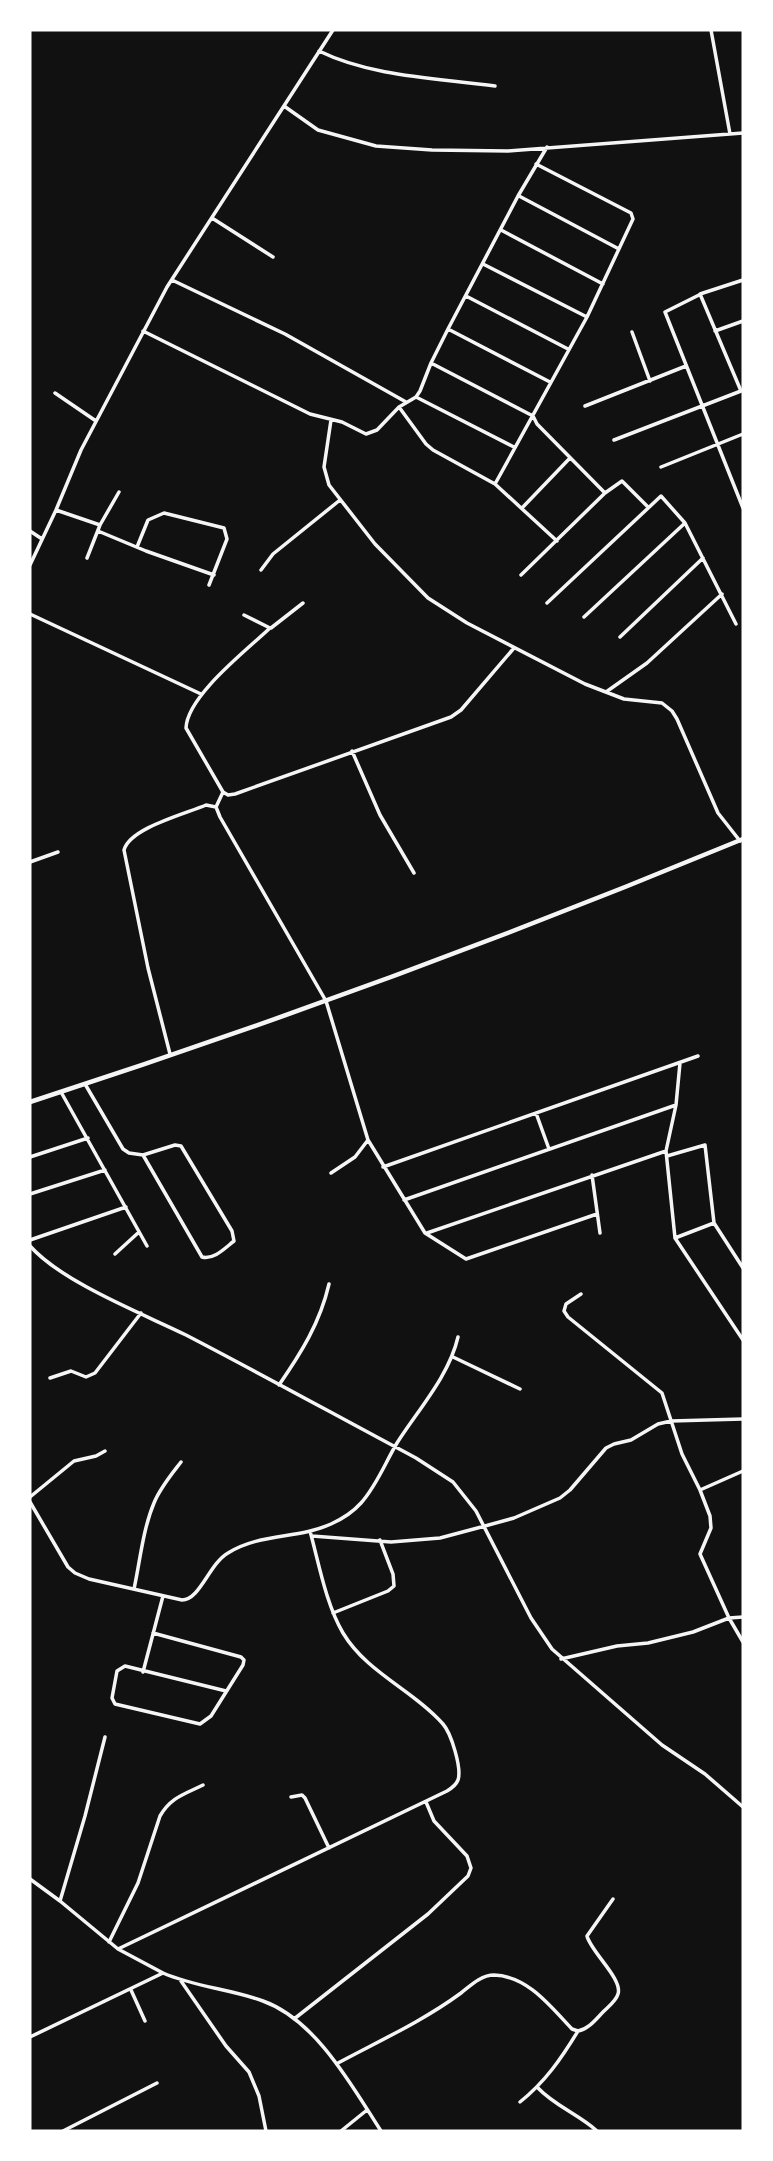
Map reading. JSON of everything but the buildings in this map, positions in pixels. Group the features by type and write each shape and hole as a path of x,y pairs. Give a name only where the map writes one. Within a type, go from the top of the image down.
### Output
{"street":[{"path":"30,565 81,450 143,331 172,280 333,30"},
{"path":"710,30 730,134"},
{"path":"319,51 337,60 388,71 495,86"},
{"path":"284,106 318,130 376,146 432,150 508,151 743,133"},
{"path":"143,331 310,414 352,426 360,432 372,433 420,391 448,329 547,146"},
{"path":"495,484 587,317 633,219 632,214 536,164"},
{"path":"518,196 619,249"},
{"path":"212,218 273,257"},
{"path":"501,230 603,284"},
{"path":"483,264 587,317"},
{"path":"172,280 285,334 406,402"},
{"path":"743,280 700,295 664,312 743,508"},
{"path":"614,440 741,391 700,295"},
{"path":"466,296 568,349"},
{"path":"715,331 743,321"},
{"path":"448,329 550,382"},
{"path":"632,332 650,381"},
{"path":"431,363 533,416 537,424 605,493"},
{"path":"585,406 686,366"},
{"path":"55,393 96,421"},
{"path":"416,397 515,448"},
{"path":"399,407 433,450 495,484 557,541"},
{"path":"30,1102 326,1001 517,930 742,840 718,813 672,712 662,704 624,699 606,693 514,648 428,598 375,544 329,485 324,467 331,419"},
{"path":"661,467 743,433"},
{"path":"522,508 569,458"},
{"path":"521,575 605,493 622,481 647,507"},
{"path":"87,558 100,525 119,492"},
{"path":"547,603 647,507 658,497 663,497 685,523 737,624"},
{"path":"261,570 273,554 340,500"},
{"path":"56,510 100,525"},
{"path":"137,547 148,520 164,513 224,528 227,539 209,585"},
{"path":"584,617 685,523"},
{"path":"30,531 42,539"},
{"path":"98,531 214,575"},
{"path":"620,636 704,558"},
{"path":"606,693 647,663 722,594"},
{"path":"303,604 271,628 201,694 190,710 186,728 223,792 228,795 456,714 514,648"},
{"path":"30,614 201,694"},
{"path":"244,615 271,628"},
{"path":"352,751 380,815 414,873"},
{"path":"223,792 216,807 220,817 326,1001 368,1140 425,1233 466,1259 597,1214"},
{"path":"170,1054 148,968 124,849 126,842 138,832 206,806 216,807"},
{"path":"30,862 58,852"},
{"path":"383,1167 698,1056"},
{"path":"680,1063 667,1154 675,1238 743,1340"},
{"path":"85,1084 123,1149 129,1153 143,1155 175,1145 181,1146 232,1231 234,1241 217,1254 208,1258 202,1257 143,1155"},
{"path":"61,1092 147,1245"},
{"path":"404,1200 676,1105"},
{"path":"536,1113 549,1149"},
{"path":"30,1157 88,1138"},
{"path":"331,1173 355,1157 368,1140"},
{"path":"425,1233 592,1175 705,1145 714,1223 743,1268"},
{"path":"30,1194 105,1170"},
{"path":"592,1175 600,1233"},
{"path":"30,1240 126,1207"},
{"path":"675,1238 714,1223"},
{"path":"116,1254 139,1232"},
{"path":"30,1246 64,1273 395,1446 453,1482 485,1526 542,1637 561,1659 662,1745 705,1773 743,1807"},
{"path":"279,1385 313,1332 323,1310 329,1284"},
{"path":"581,1294 566,1304 564,1311 568,1317 662,1393 682,1454 701,1490 712,1523 710,1534 702,1545 700,1554 743,1642"},
{"path":"50,1378 71,1371 82,1377 91,1376 141,1313"},
{"path":"311,1534 360,1505 453,1357 458,1337"},
{"path":"453,1357 520,1389"},
{"path":"105,1451 74,1461 30,1500 68,1567 75,1573 89,1579 182,1600 193,1597 213,1566 227,1553 242,1545 274,1536 311,1534 380,1540 440,1538 514,1518 559,1498 570,1490 609,1446 627,1442 658,1424 671,1421 743,1419"},
{"path":"134,1589 154,1502 181,1462"},
{"path":"701,1490 743,1471"},
{"path":"118,1949 454,1787 458,1778 449,1734 438,1720 356,1652 333,1613 311,1534"},
{"path":"333,1613 388,1591 394,1586 393,1574 380,1540"},
{"path":"143,1672 163,1596"},
{"path":"561,1659 617,1646 648,1643 692,1632 729,1618 743,1617"},
{"path":"153,1633 243,1658 243,1665 211,1716 200,1724 115,1704 112,1698 119,1669 129,1666 143,1672 226,1691"},
{"path":"60,1900 105,1737"},
{"path":"109,1942 138,1883 160,1816 170,1801 204,1785"},
{"path":"291,1797 306,1798 329,1848"},
{"path":"294,2019 428,1914 468,1876 470,1862 435,1821 426,1802"},
{"path":"30,1879 60,1900 118,1949 163,1973 181,1981 264,2002 294,2019 338,2063 381,2131"},
{"path":"520,2102 538,2088 559,2062 578,2031 590,2025 614,2001 619,1992 618,1984 587,1936 613,1899"},
{"path":"30,2037 163,1973"},
{"path":"338,2063 418,2020 477,1981 491,1975 507,1978 534,1990 572,2029 578,2031"},
{"path":"181,1981 226,2046 249,2072 259,2096 266,2131"},
{"path":"131,1990 145,2021"},
{"path":"63,2131 157,2083"},
{"path":"538,2088 552,2102 580,2117 597,2131"},
{"path":"341,2131 367,2110"}]}
